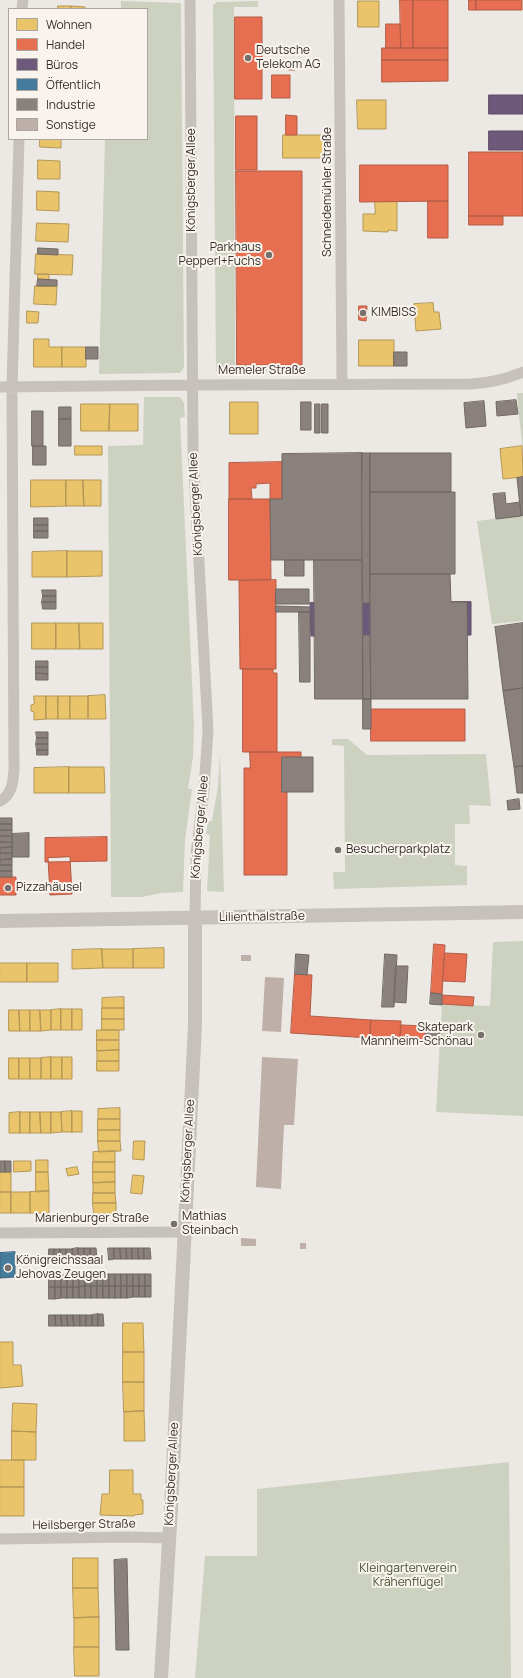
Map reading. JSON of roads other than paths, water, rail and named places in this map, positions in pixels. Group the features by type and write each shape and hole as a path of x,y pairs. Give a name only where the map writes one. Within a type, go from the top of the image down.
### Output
{"street":[{"name":"Königsberger Allee","path":"161,1678 195,1025 196,854 204,790 208,730 193,452 190,0"},
{"name":"Schneidemühler Straße","path":"339,0 342,384"},
{"path":"3,799 12,785 14,770 12,387 19,140"},
{"name":"Memeler Straße","path":"0,387 489,383 507,379 523,372"},
{"name":"Lilienthalstraße","path":"0,921 523,912"},
{"name":"Marienburger Straße","path":"0,1233 184,1232"},
{"name":"Heilsberger Straße","path":"0,1539 128,1537 168,1538"}],"place":[{"name":"Deutsche Telekom AG","path":"248,58"},
{"name":"Parkhaus Pepperl+Fuchs","path":"269,255"},
{"name":"KIMBISS","path":"363,313"},
{"name":"Besucherparkplatz","path":"338,850"},
{"name":"Pizzahäusel","path":"8,888"},
{"name":"Skatepark Mannheim-Schönau","path":"481,1035"},
{"name":"Mathias Steinbach","path":"174,1224"},
{"name":"Königreichssaal Jehovas Zeugen","path":"8,1268"}],"park label":[{"name":"Kleingartenverein Krähenflügel","path":"408,1576"}]}
